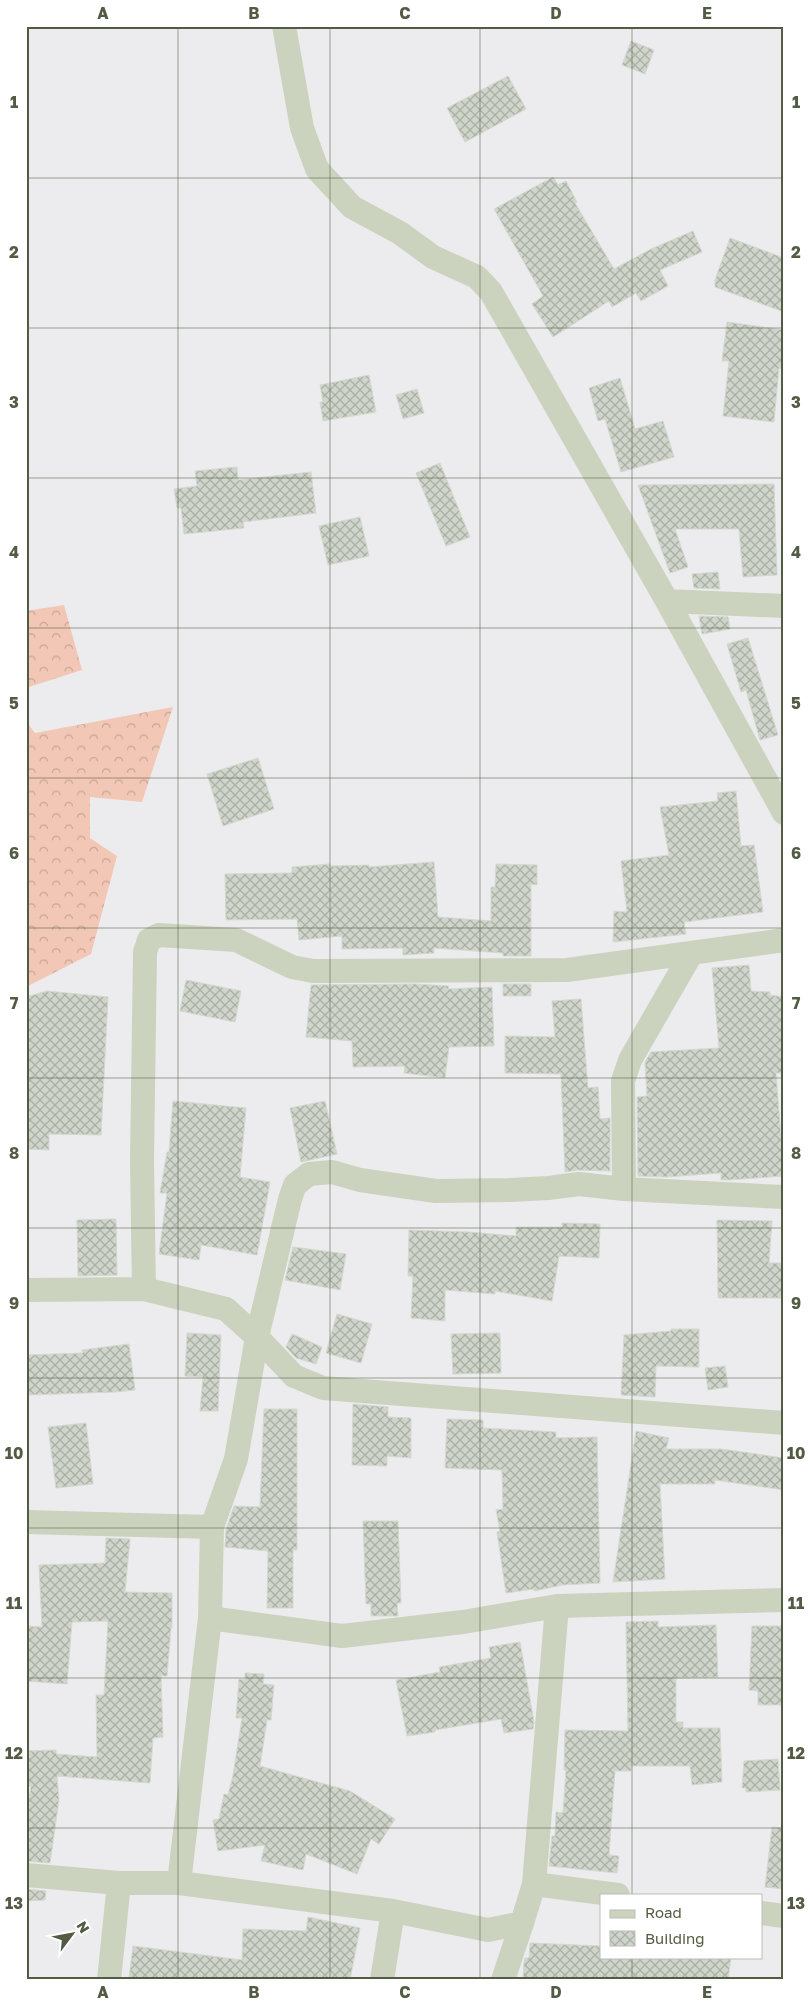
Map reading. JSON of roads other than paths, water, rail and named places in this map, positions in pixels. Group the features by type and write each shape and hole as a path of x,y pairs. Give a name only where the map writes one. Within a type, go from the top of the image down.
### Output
{"street":[{"path":"284,26 302,128 317,169 352,208 400,233 433,257 477,277 491,292 667,601 784,813"},
{"path":"667,601 784,606"},
{"path":"144,1289 145,952 149,940 159,935 236,940 292,967 313,971 567,970 784,940"},
{"path":"624,1190 623,1081 630,1060 691,954"},
{"path":"179,1883 210,1618 212,1527 236,1459 257,1337 295,1185 309,1174 332,1172 360,1180 436,1191 510,1190 579,1184 624,1190 784,1197"},
{"path":"26,1290 144,1289 226,1310 257,1337 294,1376 323,1388 784,1423"},
{"path":"26,1522 212,1527"},
{"path":"210,1618 342,1636 462,1622 557,1606 784,1600"},
{"path":"502,1980 534,1884 557,1606"},
{"path":"26,1875 119,1883 179,1883 393,1911 488,1930 522,1923"},
{"path":"109,1980 119,1883"},
{"path":"534,1884 610,1894"},
{"path":"382,1980 393,1911"},
{"path":"762,1914 784,1916"}]}
